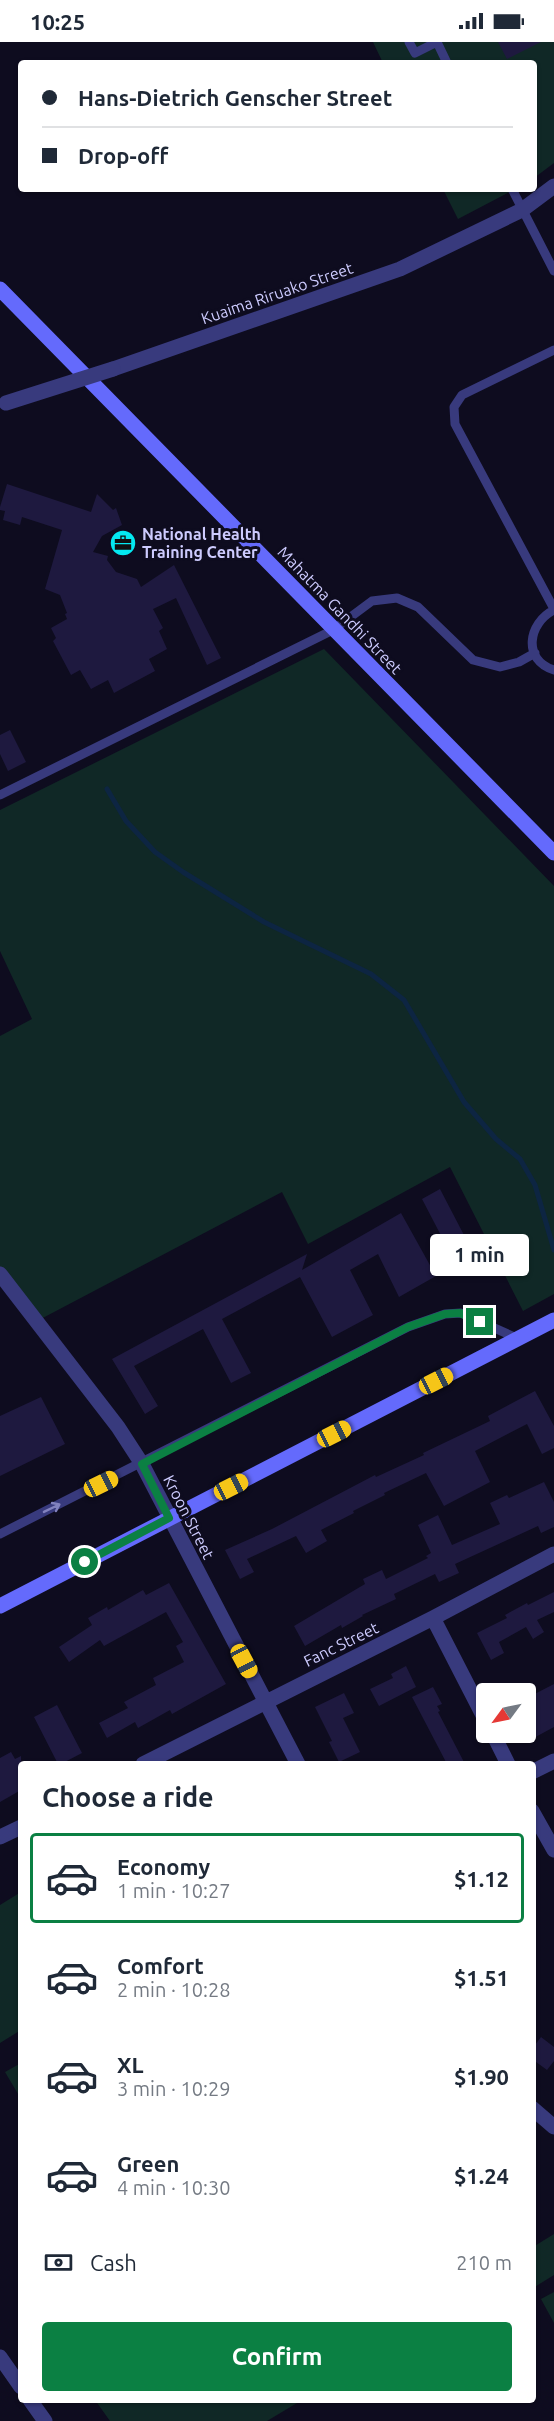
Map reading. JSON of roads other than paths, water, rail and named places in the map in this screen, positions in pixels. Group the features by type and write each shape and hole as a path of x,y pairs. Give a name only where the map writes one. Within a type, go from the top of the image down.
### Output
{"street":[{"name":"Kuaima Riruako Street","path":"3,404 113,369 400,269 522,210 554,186"},
{"name":"Mahatma Gandhi Street","path":"0,289 554,853"},
{"name":"Kroon Street","path":"0,1274 118,1427 142,1464 296,1761"},
{"path":"0,1606 554,1320"},
{"name":"Fanc Street","path":"149,1761 434,1618 554,1554"},
{"path":"434,1618 476,1701"},
{"path":"498,1743 506,1761"},
{"path":"536,1770 554,1761"},
{"path":"536,1818 554,1850"},
{"path":"0,1837 18,1828"},
{"path":"536,2111 554,2127"},
{"path":"0,2357 18,2383"},
{"path":"32,2403 45,2421"}],"lane":[{"path":"409,42 415,53 437,42 446,60"},
{"path":"513,192 554,272"},
{"path":"554,350 462,394 454,407 455,424 554,609 537,622 532,643 540,662 554,670"},
{"path":"0,795 333,630 372,601 397,598 417,607 474,660 500,667 519,662 535,653"},
{"path":"0,1534 142,1464 408,1327 445,1314 460,1313 519,1339"}],"waterway":[{"path":"107,789 126,821 155,852 183,872 264,922 371,974 404,1000 464,1102 496,1139 520,1159 535,1185 554,1250"}],"place":[{"name":"National Health Training Center","path":"123,543"}]}
